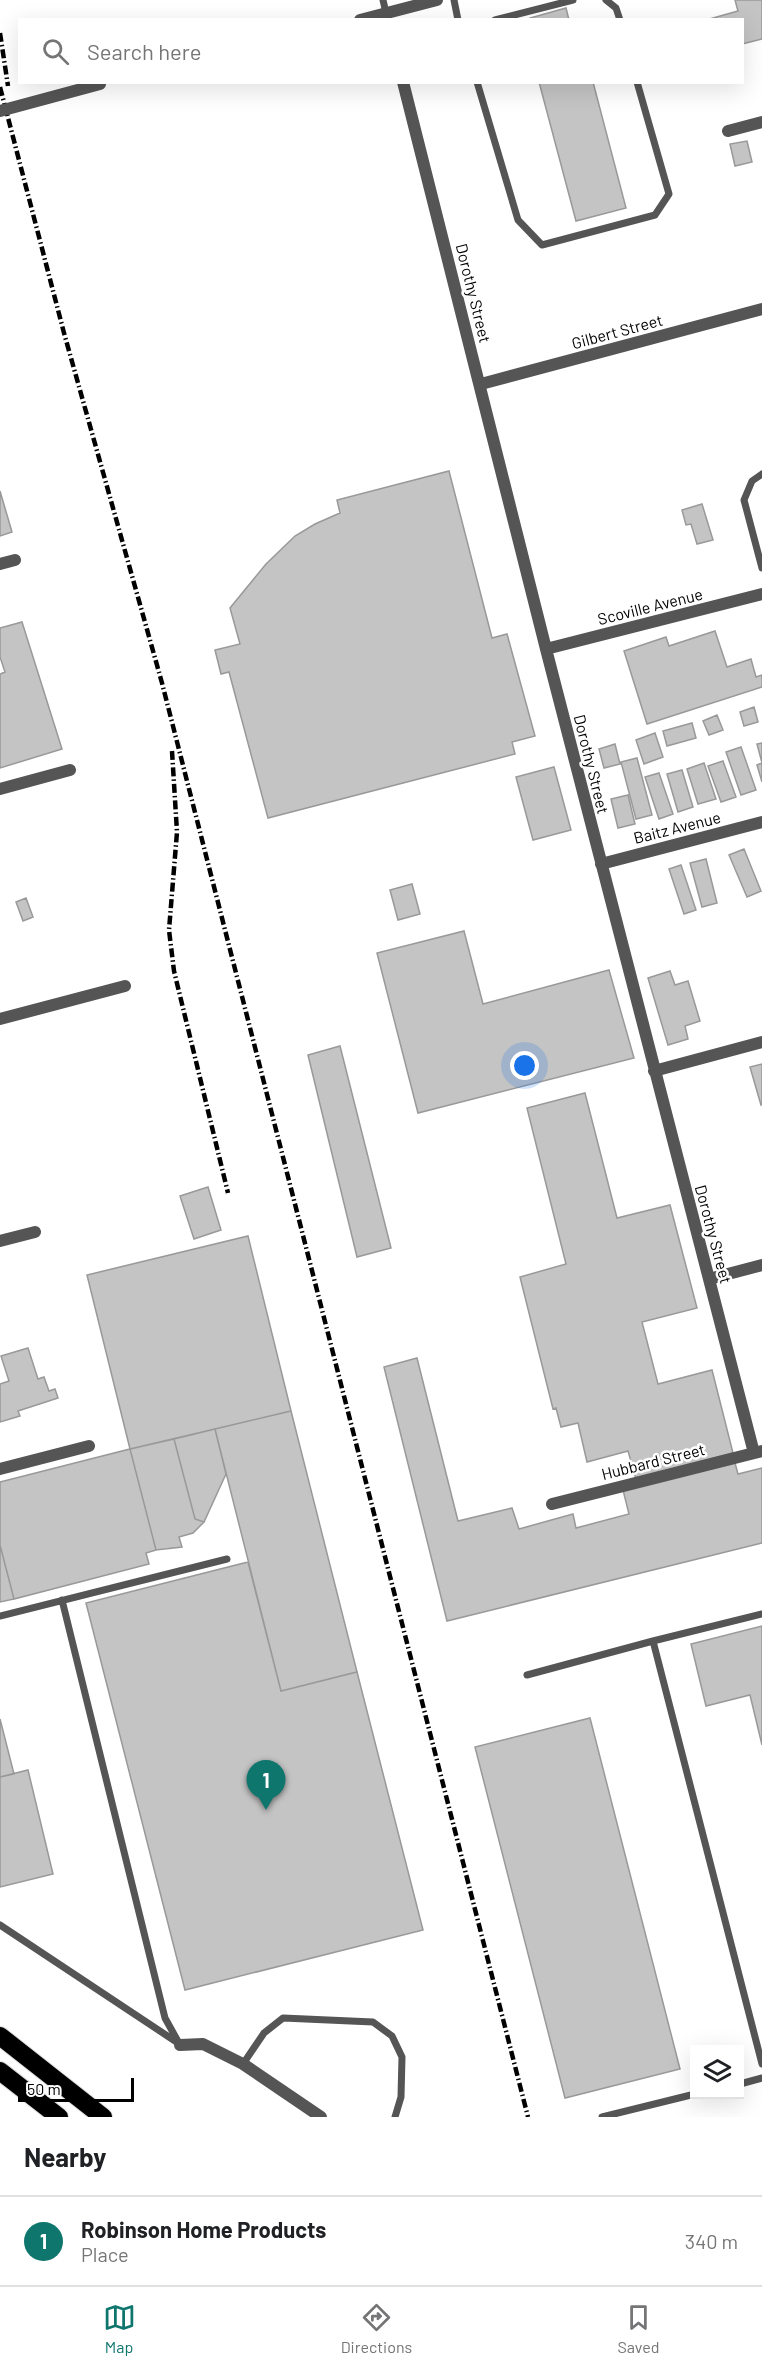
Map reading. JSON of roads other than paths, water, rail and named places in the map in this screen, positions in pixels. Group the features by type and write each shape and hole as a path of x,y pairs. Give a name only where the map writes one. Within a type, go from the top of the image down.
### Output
{"highway":[{"path":"0,2036 103,2117"},
{"path":"0,2071 59,2117"}],"street":[{"path":"386,16 437,0"},
{"path":"0,111 99,84"},
{"name":"Dorothy Street","path":"405,84 654,1071 758,1452"},
{"path":"728,131 762,122"},
{"name":"Gilbert Street","path":"481,384 762,309"},
{"path":"0,564 15,560"},
{"name":"Scoville Avenue","path":"546,649 762,594"},
{"path":"0,789 70,771"},
{"name":"Baitz Avenue","path":"601,864 762,822"},
{"path":"0,1019 125,986"},
{"path":"654,1071 762,1042"},
{"path":"0,1241 35,1232"},
{"path":"709,1279 762,1265"},
{"path":"0,1469 89,1446"},
{"name":"Hubbard Street","path":"552,1504 758,1452"},
{"path":"180,2045 203,2044 243,2064 321,2117"}],"lane":[{"path":"382,0 386,16"},
{"path":"454,0 458,18"},
{"path":"503,18 573,0"},
{"path":"606,0 616,8 619,18"},
{"path":"478,84 518,220 542,245 655,216 669,194 638,84"},
{"path":"762,474 752,480 744,500 762,568"},
{"path":"0,1616 227,1559"},
{"path":"62,1600 165,2018 180,2045"},
{"path":"528,1675 762,1614"},
{"path":"653,1641 762,2064"},
{"path":"0,1925 180,2045"},
{"path":"243,2064 264,2033 283,2019 373,2022 392,2036 402,2057 401,2097 395,2117"},
{"path":"744,2083 762,2078"},
{"path":"602,2117 690,2095"}],"railway":[{"path":"0,33 8,86"},
{"path":"0,87 64,333 162,683 528,2117"},
{"path":"172,751 177,832 169,930 174,971 228,1193"}],"place":[{"name":"Robinson Home Products","path":"266,1810"}]}
